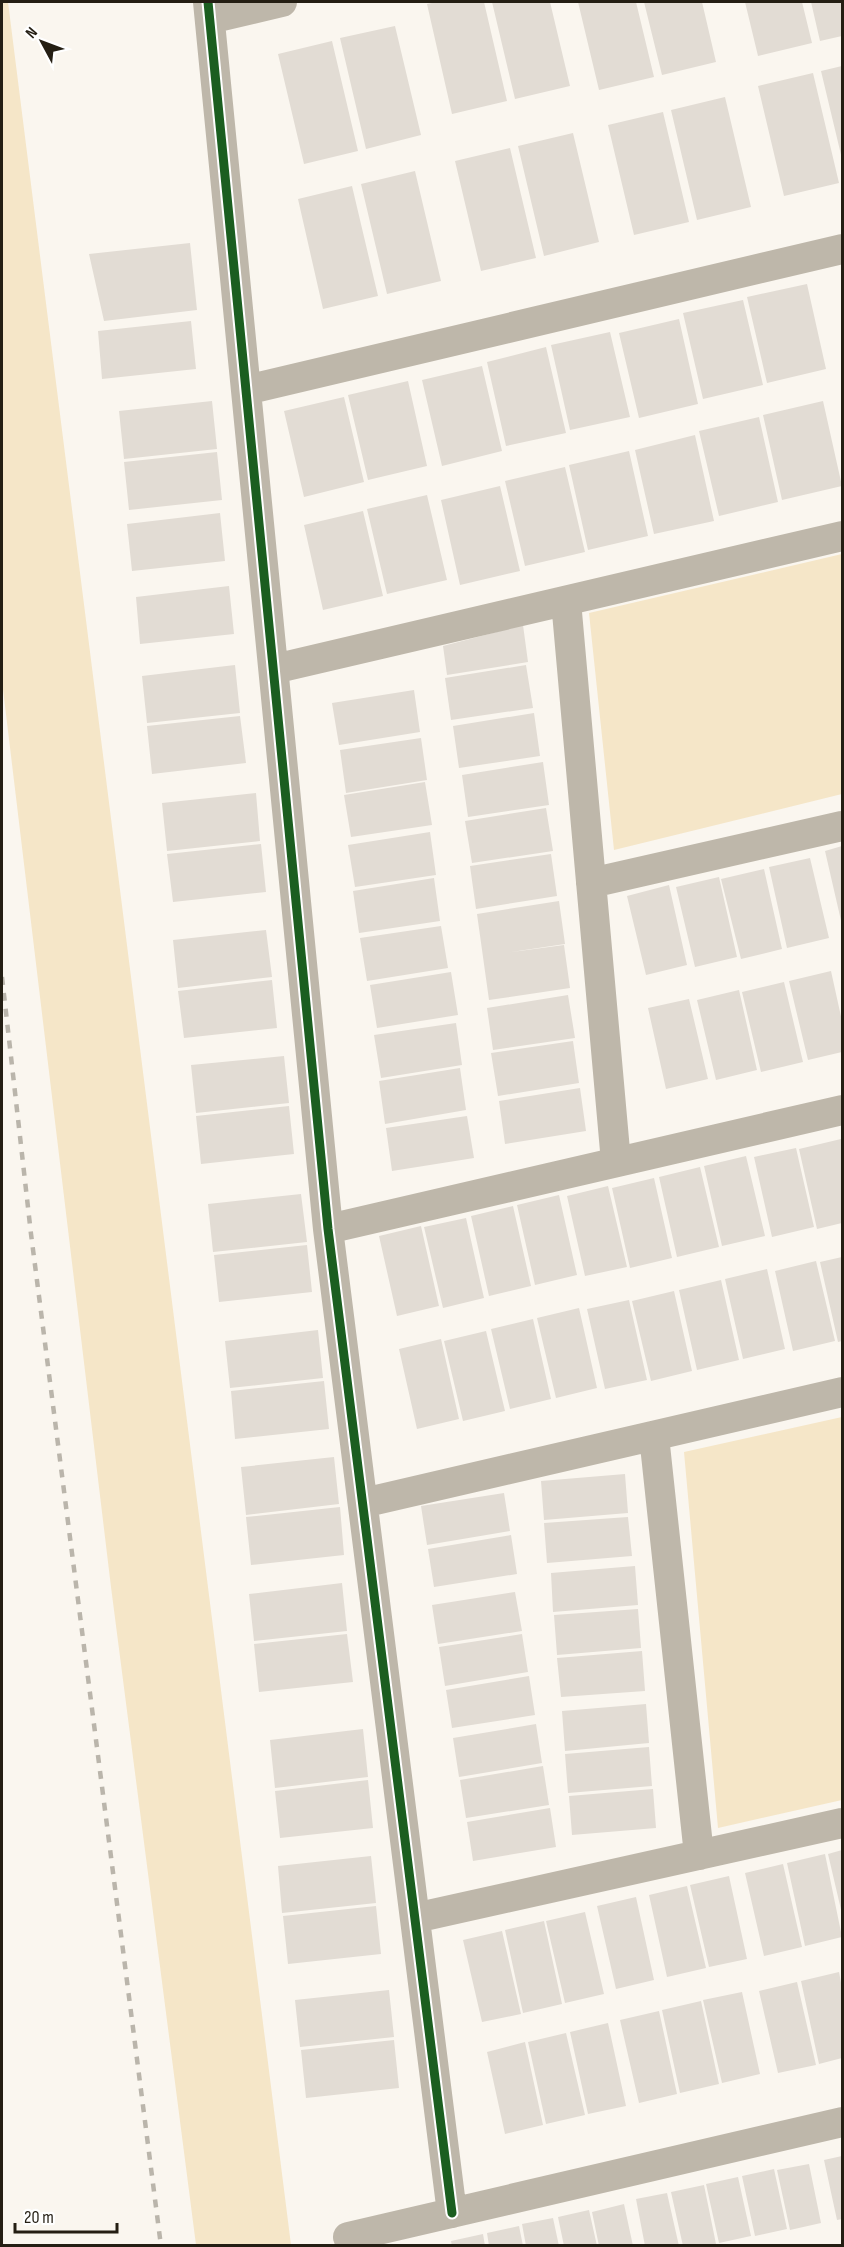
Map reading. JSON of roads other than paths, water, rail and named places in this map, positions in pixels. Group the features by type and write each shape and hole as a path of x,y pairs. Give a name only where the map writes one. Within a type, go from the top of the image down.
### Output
{"street":[{"path":"282,2 209,10 328,1229 452,2213"},
{"path":"246,390 842,254"},
{"path":"274,669 843,536"},
{"path":"566,601 616,1162"},
{"path":"591,883 843,826"},
{"path":"328,1229 843,1110"},
{"path":"363,1503 843,1392"},
{"path":"654,1436 699,1855"},
{"path":"415,1918 843,1823"},
{"path":"348,2237 843,2122"}],"railway":[{"path":"2,977 31,1234 161,2246"}]}
